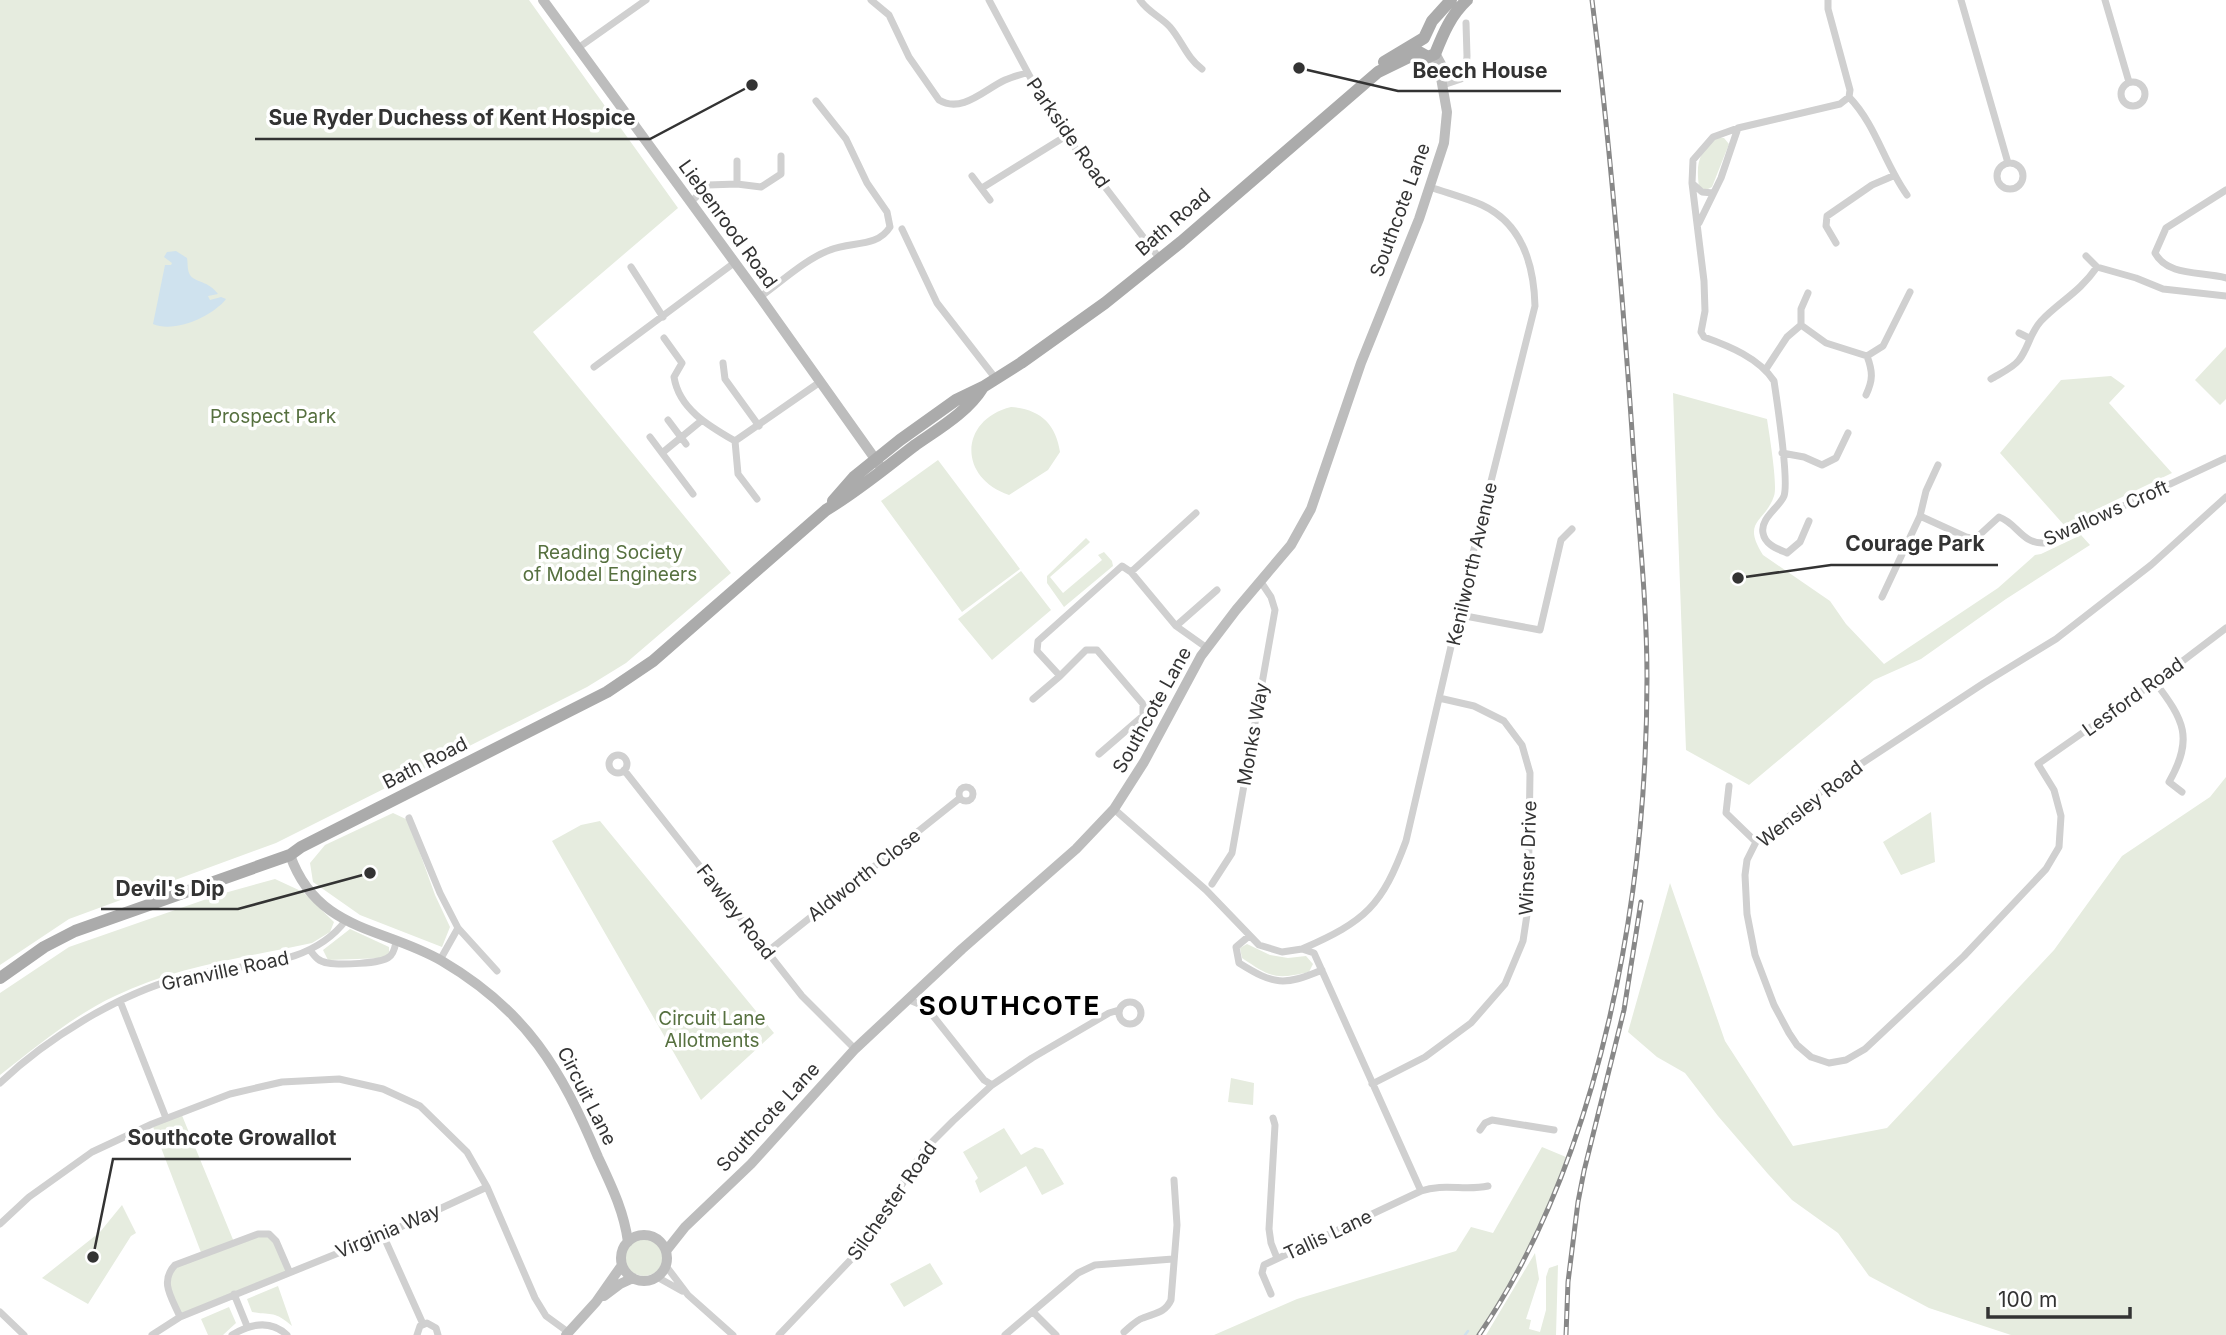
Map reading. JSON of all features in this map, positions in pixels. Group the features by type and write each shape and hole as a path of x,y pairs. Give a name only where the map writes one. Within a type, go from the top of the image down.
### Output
{"main road":[{"path":"1427,48 1427,30 1440,6 1451,0"},
{"path":"1427,48 1467,0"},
{"name":"Bath Road","path":"0,978 44,947 75,931 290,855 302,846 588,703 628,679 653,661 826,510 858,491 879,464 972,403 983,387 1094,312 1160,259 1378,72 1427,48"}],"street":[{"name":"Liebenrood Road","path":"543,0 879,464"},
{"path":"578,48 646,0"},
{"path":"871,0 889,15 909,57 939,100 945,104 962,103 1004,80 1026,73"},
{"name":"Parkside Road","path":"989,0 1026,73 1066,136 1160,259"},
{"path":"1140,0 1169,26 1202,69"},
{"path":"1828,0 1828,9 1850,90 1849,97 1877,136 1893,176 1906,195"},
{"path":"1961,0 2008,163"},
{"path":"2105,0 2129,82"},
{"path":"1442,81 1461,79 1466,70 1466,23"},
{"name":"Southcote Lane","path":"663,1245 751,1164 855,1049 907,999 1076,849 1114,809 1144,762 1207,648 1291,545 1311,509 1361,363 1430,187 1447,125 1442,66 1427,48"},
{"path":"1809,521 1800,542 1787,553 1772,546 1762,531 1765,522 1784,495 1785,479 1774,381 1766,369 1728,346 1704,337 1701,332 1705,310 1699,224 1692,183 1693,160 1713,137 1738,128 1840,104 1849,97"},
{"path":"760,297 827,250 884,237 890,228 887,212 867,183 846,139 816,101"},
{"path":"1699,224 1738,128"},
{"path":"982,188 1066,136"},
{"path":"691,202 708,185 761,187 781,174 781,156"},
{"path":"737,161 737,184"},
{"path":"972,176 990,200"},
{"path":"1836,243 1826,226 1827,216 1872,184 1893,176"},
{"path":"1692,183 1702,192 1713,193"},
{"name":"Kenilworth Avenue","path":"1302,949 1335,934 1371,909 1392,877 1406,841 1468,573 1535,306 1534,278 1527,253 1515,231 1482,205 1430,187"},
{"path":"2226,190 2166,228 2155,253 2159,260 2185,274 2207,272 2226,278"},
{"path":"902,229 920,279 996,379"},
{"path":"2086,256 2097,267 2163,289 2226,296"},
{"path":"594,367 734,263"},
{"path":"631,267 663,317"},
{"path":"1991,379 2019,360 2039,323 2072,296 2097,267"},
{"path":"1867,356 1883,346 1910,292"},
{"path":"1766,369 1787,337 1801,325 1801,309 1808,293"},
{"path":"1801,325 1826,342 1867,356 1873,371 1872,383 1866,396"},
{"path":"2019,333 2029,338"},
{"path":"664,338 682,363 674,377 676,391 701,421 735,441"},
{"path":"723,363 725,379 759,426"},
{"path":"735,441 820,382"},
{"path":"668,420 684,441"},
{"path":"662,453 684,441 701,421"},
{"path":"1782,453 1804,457 1822,465 1836,458 1848,433"},
{"path":"650,437 693,494"},
{"path":"735,441 738,474 757,499"},
{"name":"Swallows Croft","path":"1920,516 1966,537 1975,538 1999,517 2007,520 2026,539 2035,544 2044,543 2226,458"},
{"path":"1882,597 1920,516 1926,491 1938,465"},
{"name":"Wensley Road","path":"2038,764 2054,790 2061,816 2059,847 2046,869 1935,985 1865,1049 1846,1060 1829,1063 1811,1058 1797,1045 1764,981 1755,955 1746,914 1747,860 1756,842 1835,781 2056,639 2151,565 2226,497"},
{"path":"1131,572 1196,513"},
{"path":"1460,615 1540,630 1561,540 1572,529"},
{"path":"1060,676 1037,651 1038,641 1122,566 1131,572 1176,626 1207,648"},
{"name":"Monks Way","path":"1212,884 1232,853 1275,610 1271,597 1261,582"},
{"path":"1176,626 1217,590"},
{"name":"Lesford Road","path":"2038,764 2155,682 2226,628"},
{"path":"1033,699 1086,650 1097,650 1143,704 1143,716 1099,754"},
{"path":"2155,682 2172,704 2182,725 2181,762 2169,782 2182,792"},
{"name":"Winser Drive","path":"1372,1084 1426,1057 1471,1023 1504,984 1523,941 1528,908 1530,773 1522,745 1504,721 1474,706 1439,698"},
{"name":"Fawley Road","path":"624,770 803,996 855,1049"},
{"path":"1729,786 1726,813 1756,842"},
{"name":"Aldworth Close","path":"767,951 960,797"},
{"path":"1114,809 1206,890 1259,945 1282,953 1302,949 1314,953 1421,1191"},
{"path":"409,818 440,893 458,928 497,971"},
{"name":"Circuit Lane","path":"290,855 307,888 317,899 346,920 440,960 501,1002 525,1026 549,1058 580,1114 621,1209 628,1242"},
{"name":"Granville Road","path":"0,1083 79,1023 120,1000 179,977 287,959 330,938 346,920"},
{"path":"440,960 458,928"},
{"path":"1249,936 1236,947 1239,963 1266,979 1296,981 1322,970"},
{"name":"Granville Road","path":"310,950 317,959 328,963 365,963 387,959 393,954 396,942"},
{"path":"907,999 926,1007 984,1080 992,1085"},
{"path":"120,1000 166,1118"},
{"name":"Silchester Road","path":"779,1335 860,1250 924,1150 992,1085 1032,1058 1109,1013 1119,1010"},
{"path":"0,1224 29,1196 92,1152 166,1118 230,1094 282,1082 339,1079 383,1089 420,1106 467,1152 487,1188 535,1298 546,1316 567,1334 596,1302 622,1265 622,1251 628,1242 642,1235 653,1236 663,1245 666,1266 688,1295 733,1335"},
{"path":"1273,1118 1275,1125 1272,1135 1269,1229 1277,1258"},
{"path":"1480,1130 1485,1123 1492,1121 1554,1130"},
{"path":"1124,1332 1142,1318 1151,1317 1167,1308 1171,1300 1177,1225 1174,1180"},
{"name":"Tallis Lane","path":"1271,1294 1262,1273 1264,1265 1277,1258 1421,1191 1433,1187 1466,1186 1475,1189 1488,1186"},
{"name":"Virginia Way","path":"152,1335 180,1317 383,1235 487,1188"},
{"name":"Circuit Lane","path":"621,1209 642,1235"},
{"path":"180,1317 166,1283 167,1274 175,1265 258,1234 269,1234 276,1241 289,1271"},
{"path":"383,1235 423,1324"},
{"path":"1005,1335 1078,1273 1095,1265 1173,1259"},
{"path":"622,1265 633,1278 645,1281 657,1277 666,1266"},
{"path":"657,1277 688,1295"},
{"path":"596,1302 633,1278"},
{"path":"234,1294 247,1326"},
{"path":"0,1312 24,1335"},
{"path":"1033,1312 1056,1335"},
{"path":"232,1335 247,1326 262,1324 276,1326 286,1335"},
{"path":"417,1335 423,1324"},
{"path":"423,1324 434,1325 439,1335"}],"green space":[{"name":"Prospect Park","path":"0,0 529,0 678,208 533,332 731,573 626,663 587,687 276,843 69,919 0,965"},
{"path":"1717,137 1724,138 1729,144 1712,187 1706,190 1699,187 1698,165 1706,148"},
{"path":"2226,347 2226,399 2220,405 2195,380"},
{"path":"2111,376 2125,386 2109,403 2172,473 2064,525 2000,453 2061,380"},
{"path":"1673,393 1767,419 1775,490 1770,505 1754,528 1757,544 1763,555 1830,601 1846,624 1884,664 1998,588 2035,555 2081,535 2090,545 2006,599 1921,659 1874,680 1749,785 1686,750"},
{"path":"1011,407 1030,411 1045,420 1055,433 1060,452 1048,470 1009,495 992,487 980,476 971,450 974,436 982,424 994,414"},
{"path":"938,460 1020,569 962,612 881,501"},
{"path":"1086,538 1090,542 1050,577 1063,593 1102,560 1098,555 1104,552 1113,566 1064,607 1047,583 1047,576"},
{"path":"1021,571 1051,610 992,660 958,619"},
{"path":"2226,777 2226,1335 2011,1335 1929,1308 1869,1276 1838,1233 1792,1200 1768,1174 1685,1073 1657,1057 1628,1032 1670,883 1725,1041 1793,1146 1887,1128 2054,950 2122,856 2210,797"},
{"path":"1931,812 1935,862 1901,875 1883,842"},
{"path":"393,813 408,820 435,895 450,927 442,947 360,915 313,882 310,863 325,845"},
{"name":"Circuit Lane Allotments","path":"600,821 774,1033 701,1100 552,841 581,825"},
{"path":"275,879 303,892 334,922 330,932 312,943 187,970 115,996 85,1012 0,1075 0,993 69,947 221,894"},
{"path":"350,929 389,947 389,953 385,958 328,960 323,950"},
{"path":"1247,944 1270,955 1288,958 1306,956 1313,964 1309,972 1288,976 1273,975 1242,958 1240,948"},
{"path":"1231,1078 1254,1083 1253,1105 1228,1102"},
{"path":"181,1113 234,1242 269,1234 289,1271 180,1317 166,1283 175,1265 202,1255 152,1124"},
{"path":"1004,1128 1021,1155 1035,1147 1043,1149 1064,1184 1042,1195 1026,1166 980,1193 975,1181 978,1178 963,1152"},
{"path":"1542,1147 1566,1157 1529,1249 1506,1293 1479,1335 1214,1335 1297,1299 1456,1251 1471,1227 1493,1233"},
{"path":"122,1205 136,1233 131,1236 88,1304 42,1278 100,1232"},
{"path":"644,1238 657,1244 663,1257 657,1270 644,1276 631,1270 625,1257 631,1244"},
{"path":"1535,1253 1539,1279 1526,1319 1531,1320 1529,1329 1540,1332 1546,1310 1546,1277 1549,1268 1558,1265 1556,1335 1486,1335"},
{"path":"930,1263 943,1284 904,1307 890,1284"},
{"path":"278,1286 292,1326 273,1314 252,1312 247,1299"},
{"path":"229,1307 236,1323 223,1335 208,1335 201,1319"}],"water":[{"path":"176,251 187,258 190,275 218,294 208,296 210,300 221,297 226,299 213,311 183,325 172,327 153,324 165,265 172,263 164,257 167,252"}],"waterway":[{"path":"1465,1335 1468,1331"}],"railway":[{"path":"1479,1335 1522,1264 1557,1187 1586,1105 1609,1020 1626,933 1638,846 1645,761 1645,616 1620,269 1592,0"},
{"path":"1566,1335 1568,1282 1578,1202 1624,1010 1641,902"}],"place":[{"name":"Beech House","path":"1299,68"},
{"name":"Sue Ryder Duchess of Kent Hospice","path":"752,85"},
{"name":"Courage Park","path":"1738,578"},
{"name":"Devil's Dip","path":"370,873"},
{"name":"Southcote Growallot","path":"93,1257"}],"district":[{"name":"SOUTHCOTE","path":"1010,1005"}],"park label":[{"name":"Reading Society of Model Engineers","path":"610,563"}]}
